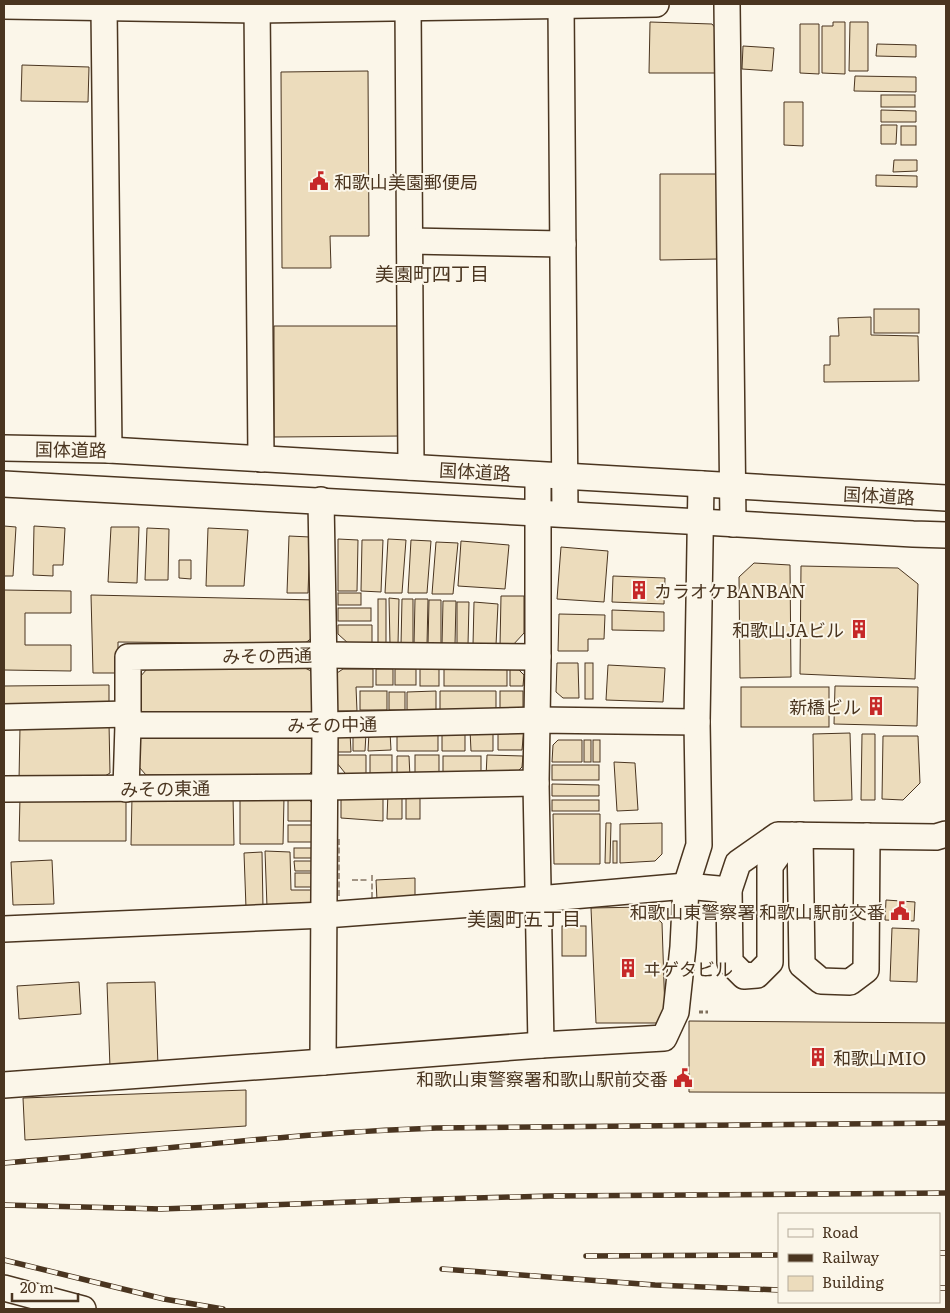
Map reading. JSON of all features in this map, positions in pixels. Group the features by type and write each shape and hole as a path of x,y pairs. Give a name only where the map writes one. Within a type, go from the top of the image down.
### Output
{"street":[{"path":"561,4 566,514"},
{"path":"4,6 104,8 656,4"},
{"path":"727,4 733,524"},
{"path":"408,5 411,467"},
{"path":"257,7 261,459"},
{"path":"104,8 109,450"},
{"path":"410,241 563,244"},
{"name":"国体道路","path":"4,448 109,450 946,498"},
{"path":"538,474 536,783 540,1044"},
{"name":"国体道路","path":"4,484 946,535"},
{"path":"4,1085 540,1044 664,1038 676,1012 683,947 686,886 699,845 697,722 701,484"},
{"path":"321,500 325,725 324,1062"},
{"name":"みその西通","path":"126,789 128,657 323,655 538,657"},
{"name":"みその中通","path":"4,717 325,725 537,720 697,722"},
{"name":"みその東通","path":"4,789 325,787 536,783"},
{"path":"796,835 770,866 770,962 757,975 744,976 730,962 729,890 738,863 778,835 796,835 936,837 946,834"},
{"path":"796,835 802,965 821,981 850,982 866,970 867,836"},
{"path":"4,929 325,915 686,886 729,890"},
{"path":"4,1288 83,1309"}],"building":[{"path":"650,22 712,24 717,30 716,73 649,73"},
{"path":"833,22 845,22 845,74 822,73 822,26 833,26"},
{"path":"850,22 868,22 868,71 849,71"},
{"path":"800,24 819,24 819,74 800,73"},
{"path":"877,44 916,45 916,57 876,56"},
{"path":"743,46 774,48 772,71 742,69"},
{"path":"22,65 89,67 88,102 21,101"},
{"path":"368,71 369,236 330,236 331,268 282,268 281,72"},
{"path":"855,76 916,77 916,92 854,91"},
{"path":"881,95 915,95 915,107 881,107"},
{"path":"784,102 803,102 803,146 784,145"},
{"path":"881,110 916,111 916,122 881,122"},
{"path":"881,125 897,125 896,144 881,144"},
{"path":"901,126 916,126 916,145 901,145"},
{"path":"894,160 917,160 917,171 893,172"},
{"path":"660,174 717,174 718,259 660,260"},
{"path":"876,175 917,176 917,187 876,186"},
{"path":"874,309 919,309 919,333 874,333"},
{"path":"871,317 871,335 918,336 919,381 824,382 824,365 830,365 830,336 839,336 838,318"},
{"path":"274,326 402,326 402,436 274,437"},
{"path":"4,526 16,527 13,576 4,576"},
{"path":"34,526 65,528 63,565 53,565 53,576 33,575"},
{"path":"111,527 139,527 137,583 108,582"},
{"path":"147,528 169,529 168,580 145,580"},
{"path":"208,528 248,530 244,586 206,586"},
{"path":"289,536 310,537 308,593 287,593"},
{"path":"338,539 358,540 357,591 338,591"},
{"path":"388,539 406,540 402,593 385,593"},
{"path":"362,540 383,540 381,592 361,591"},
{"path":"411,540 431,541 427,593 408,593"},
{"path":"461,541 509,545 505,589 458,586"},
{"path":"436,542 458,543 453,594 432,594"},
{"path":"561,547 608,551 604,602 557,599"},
{"path":"179,560 191,560 191,579 179,578"},
{"path":"754,563 790,565 791,677 740,678 739,577"},
{"name":"和歌山JAビル","path":"801,566 898,568 918,584 915,679 800,674"},
{"name":"カラオケBANBAN","path":"613,576 665,578 664,604 612,602"},
{"path":"4,590 71,591 71,613 25,613 25,645 71,645 71,671 4,670"},
{"path":"338,593 361,593 361,605 338,605"},
{"path":"91,595 317,600 317,634 304,644 118,642 118,673 93,673"},
{"path":"501,596 524,596 524,633 512,646 500,646"},
{"path":"389,598 399,599 398,645 390,645"},
{"path":"378,599 386,599 386,645 378,645"},
{"path":"402,599 413,599 413,645 401,645"},
{"path":"415,599 428,599 427,645 414,645"},
{"path":"429,600 441,600 441,645 428,645"},
{"path":"443,601 456,601 455,645 442,645"},
{"path":"457,602 469,602 468,645 457,645"},
{"path":"474,602 498,604 496,645 473,645"},
{"path":"338,608 371,608 371,621 338,621"},
{"path":"612,610 664,612 664,631 612,630"},
{"path":"559,614 605,615 604,639 588,639 588,651 558,651"},
{"path":"338,625 372,625 372,645 349,644 338,634"},
{"path":"557,663 578,663 579,698 563,698 556,692"},
{"path":"585,663 593,663 593,699 585,699"},
{"path":"608,665 665,668 663,702 606,700"},
{"path":"305,668 317,674 318,714 139,715 139,678 147,669"},
{"path":"343,669 373,669 373,687 356,687 357,711 335,711 334,675"},
{"path":"376,669 393,669 393,685 376,685"},
{"path":"395,669 416,669 416,685 395,685"},
{"path":"420,669 439,669 439,686 420,686"},
{"path":"444,669 507,669 507,686 444,686"},
{"path":"510,669 518,669 524,675 523,686 510,686"},
{"path":"109,685 109,704 4,706 4,686"},
{"name":"新橋ビル","path":"835,686 918,687 917,726 834,724"},
{"path":"741,687 829,687 829,727 741,727"},
{"path":"360,691 387,691 387,710 360,710"},
{"path":"436,691 436,710 407,710 407,692"},
{"path":"440,691 496,691 496,709 440,710"},
{"path":"500,691 523,691 523,709 500,709"},
{"path":"389,692 405,692 405,710 389,710"},
{"path":"109,723 110,773 98,780 19,781 20,727"},
{"path":"524,728 522,750 498,750 498,729"},
{"path":"465,729 465,751 442,751 442,730"},
{"path":"493,729 493,751 471,751 470,730"},
{"path":"438,730 438,751 397,751 397,732"},
{"path":"390,732 391,750 368,751 369,733"},
{"path":"336,733 350,733 351,752 337,752"},
{"path":"353,733 366,733 365,751 353,751"},
{"path":"850,733 852,800 814,801 813,734"},
{"path":"862,734 875,734 875,800 861,800"},
{"path":"316,736 317,766 307,776 146,775 139,767 139,737"},
{"path":"883,736 918,736 920,783 903,800 882,799"},
{"path":"558,740 582,740 582,762 552,762 553,745"},
{"path":"584,740 591,740 591,762 584,762"},
{"path":"593,740 600,740 600,762 593,762"},
{"path":"337,755 366,755 366,778 349,778 337,763"},
{"path":"370,755 392,755 392,778 370,778"},
{"path":"415,755 439,755 439,777 415,777"},
{"path":"487,755 523,756 522,767 513,776 486,777"},
{"path":"397,756 409,756 410,777 397,778"},
{"path":"443,756 481,756 481,777 443,777"},
{"path":"614,762 635,763 638,810 617,811"},
{"path":"552,765 599,765 599,780 552,780"},
{"path":"552,784 599,785 599,796 552,796"},
{"path":"406,791 420,791 420,819 406,819"},
{"path":"383,792 383,821 341,818 341,800 352,793"},
{"path":"388,792 402,792 402,819 387,819"},
{"path":"20,797 126,797 126,841 19,841"},
{"path":"132,797 233,797 234,845 131,845"},
{"path":"240,797 284,798 283,844 240,844"},
{"path":"288,798 307,798 318,809 318,821 288,821"},
{"path":"552,800 599,800 599,811 552,811"},
{"path":"553,814 600,814 600,864 554,864"},
{"path":"606,823 611,823 610,863 605,863"},
{"path":"662,823 662,854 655,861 620,863 620,824"},
{"path":"288,825 318,825 318,842 288,842"},
{"path":"613,841 617,841 617,863 613,863"},
{"path":"294,848 318,848 318,858 294,858"},
{"path":"265,851 290,852 291,890 318,890 318,898 310,906 267,907"},
{"path":"262,852 263,908 246,908 244,853"},
{"path":"52,860 54,904 13,905 11,862"},
{"path":"294,861 318,861 318,871 295,871"},
{"path":"295,873 318,873 318,887 295,887"},
{"path":"415,878 415,898 377,900 376,880"},
{"name":"和歌山東警察署 和歌山駅前交番","path":"886,900 915,902 914,921 885,920"},
{"name":"ヰゲタビル","path":"645,907 662,923 665,1013 661,1023 596,1023 591,908"},
{"path":"562,926 586,926 586,956 562,956"},
{"path":"892,928 919,929 917,982 890,981"},
{"path":"79,982 81,1014 19,1019 17,986"},
{"path":"155,982 158,1066 110,1068 107,983"},
{"name":"和歌山MIO","path":"689,1021 946,1023 946,1093 689,1092"},
{"path":"246,1090 246,1126 25,1140 23,1098"}],"railway":[{"path":"4,1163 382,1130 946,1123"},
{"path":"4,1205 161,1209 549,1196 946,1193"},
{"path":"940,1253 946,1253"},
{"path":"586,1256 778,1255"},
{"path":"4,1260 164,1299 223,1309"},
{"path":"442,1269 655,1285 778,1290"},
{"path":"940,1288 946,1288"}],"fence":[{"path":"339,839 339,896"},
{"path":"372,875 372,900"},
{"path":"352,880 369,880"}],"place":[{"name":"和歌山美園郵便局","path":"319,181"},
{"name":"カラオケBANBAN","path":"639,590"},
{"name":"和歌山JAビル","path":"859,629"},
{"name":"新橋ビル","path":"876,706"},
{"name":"和歌山東警察署 和歌山駅前交番","path":"900,911"},
{"name":"ヰゲタビル","path":"628,968"},
{"name":"和歌山MIO","path":"818,1057"},
{"name":"和歌山東警察署和歌山駅前交番","path":"683,1078"}],"district":[{"name":"美園町四丁目","path":"432,273"},
{"name":"美園町五丁目","path":"524,918"}]}
